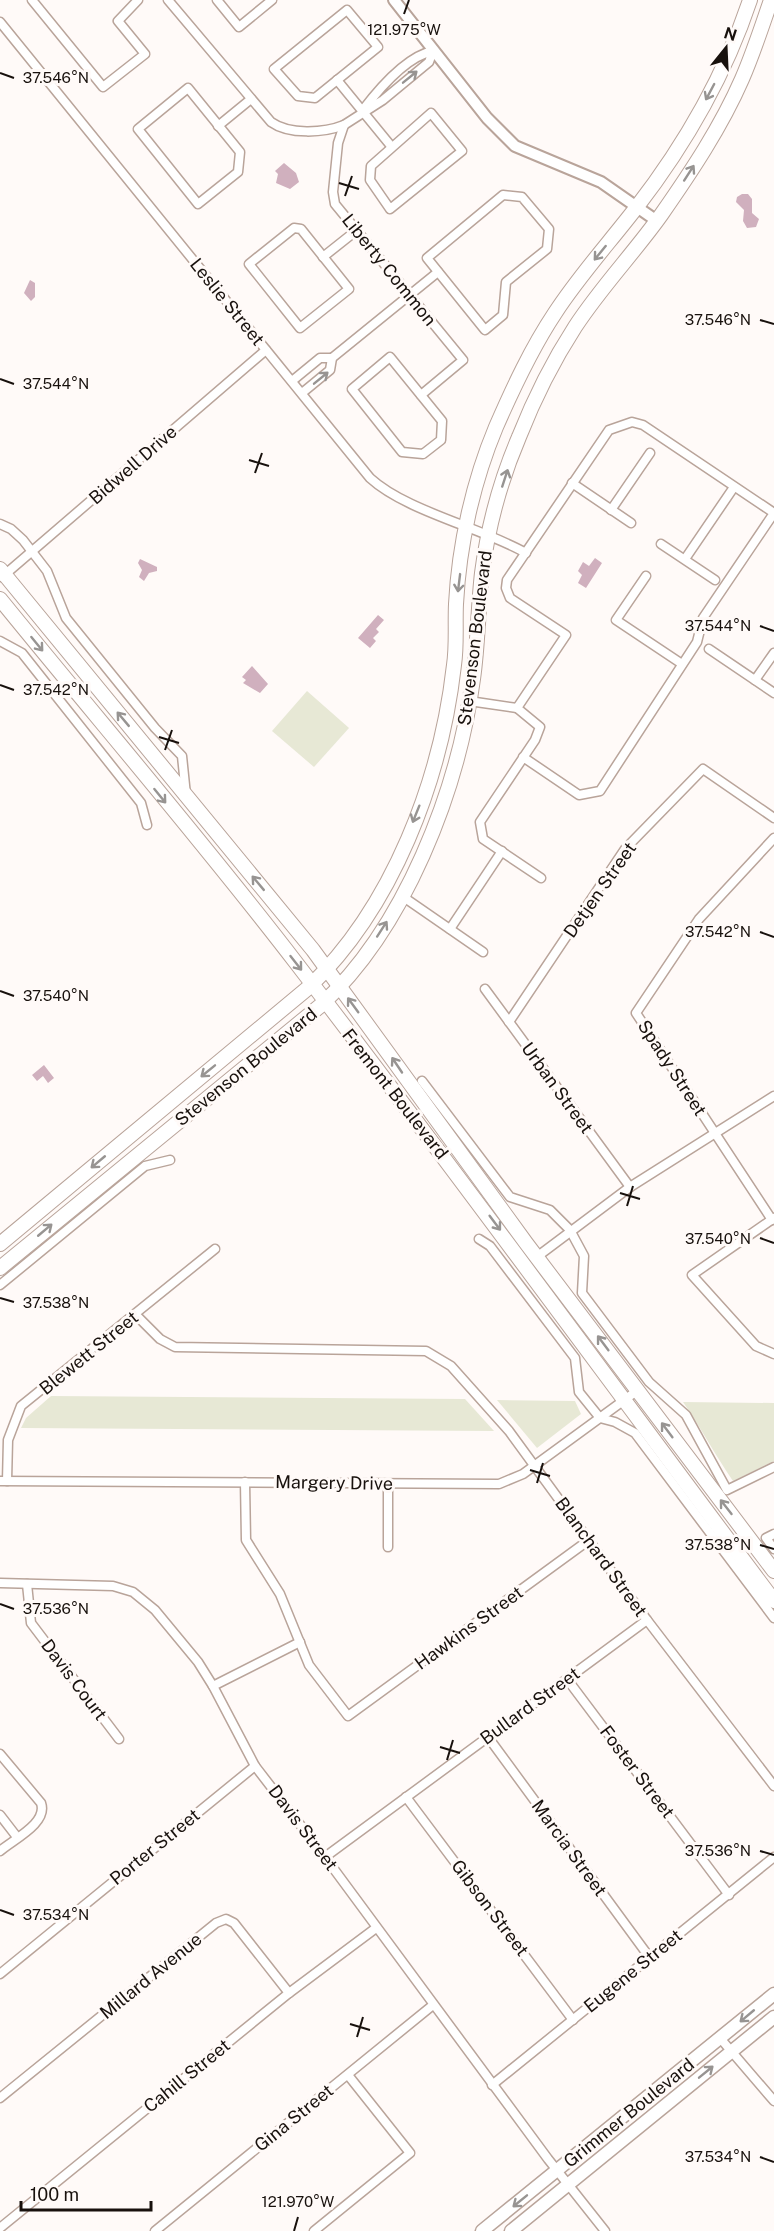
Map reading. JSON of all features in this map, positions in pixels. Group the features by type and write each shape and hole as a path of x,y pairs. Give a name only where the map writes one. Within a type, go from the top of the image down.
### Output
{"main road":[{"name":"Stevenson Boulevard","path":"0,1244 312,984 327,968 358,926 390,873 413,822 432,769 453,676 456,603 466,525 495,429 532,350 586,270 637,207 692,126 717,79 750,0"},
{"name":"Stevenson Boulevard","path":"0,1268 325,1002 369,949 402,896 441,806 456,762 469,701 482,575 489,534 518,438 554,361 606,284 657,221 708,145 742,79 771,0"},
{"name":"Fremont Boulevard","path":"2,574 327,968 538,1256 774,1570"},
{"name":"Fremont Boulevard","path":"0,599 312,984 527,1265 624,1400 774,1601"},
{"path":"527,1265 538,1256"},
{"name":"Grimmer Boulevard","path":"482,2231 774,1994"},
{"name":"Grimmer Boulevard","path":"512,2231 774,2017"}],"street":[{"path":"32,0 103,87 145,54 118,21 138,0"},
{"path":"120,0 127,9"},
{"path":"168,0 250,99 279,128 328,131 344,125 395,90 429,62 433,51"},
{"path":"218,0 239,27 272,0"},
{"path":"394,0 487,118 515,146 601,182 657,221"},
{"path":"347,10 378,47 337,80 315,98 298,96 274,69 347,10"},
{"name":"Leslie Street","path":"0,22 381,488 489,534 526,553"},
{"path":"362,111 388,81 421,53 433,51"},
{"path":"337,80 391,146"},
{"path":"388,81 395,90"},
{"path":"188,88 218,126 240,152 238,172 198,204 138,129 188,88"},
{"path":"218,126 250,99"},
{"path":"431,113 462,151 390,209 373,187 370,172 375,160 391,146 431,113"},
{"name":"Liberty Common","path":"344,125 338,143 333,192 336,204 463,360 421,395"},
{"path":"504,195 522,197 549,230 547,249 507,282 503,315 485,330 438,272 427,258 504,195"},
{"path":"294,228 301,229 323,257 350,289 300,328 249,264 294,228"},
{"path":"323,257 357,230"},
{"path":"292,381 320,358 332,358 438,272"},
{"name":"Bidwell Drive","path":"2,574 33,552 266,350"},
{"path":"390,357 421,395 442,421 441,440 423,454 402,452 352,389 390,357"},
{"path":"302,393 330,370 332,358"},
{"path":"517,708 566,635 510,598 506,588 507,580 609,430 632,422 643,425 774,513 703,618 697,642 600,791 579,795 524,757"},
{"path":"611,510 650,453"},
{"path":"572,483 631,523"},
{"path":"685,559 734,486"},
{"path":"0,524 11,529 33,552 47,570 66,618 148,719 182,756 186,797"},
{"path":"661,544 715,580"},
{"path":"646,576 616,620 682,664"},
{"path":"0,641 22,653 141,803 147,825"},
{"path":"710,649 774,693"},
{"path":"755,680 774,653"},
{"path":"469,701 517,708 540,727 524,757 480,822 483,839 541,878"},
{"name":"Detjen Street","path":"510,1022 625,849 703,769 774,818"},
{"name":"Spady Street","path":"773,1219 636,1013 699,919 774,838"},
{"path":"450,929 502,851"},
{"path":"402,896 483,952"},
{"name":"Urban Street","path":"485,989 630,1187"},
{"name":"Fremont Boulevard","path":"422,1081 510,1197 550,1210 570,1230 584,1256 582,1293 649,1382 686,1415 728,1490 774,1467"},
{"path":"538,1256 630,1187 774,1096"},
{"path":"0,1285 145,1166 170,1160"},
{"path":"773,1219 692,1275 756,1346 774,1353"},
{"path":"479,1239 490,1246 575,1358 579,1392 600,1418 615,1422 635,1434 774,1618"},
{"name":"Blewett Street","path":"3,1481 8,1440 21,1406 215,1250"},
{"name":"Blanchard Street","path":"136,1315 160,1340 175,1347 426,1351 451,1366 509,1431 647,1620 774,1786"},
{"name":"Margery Drive","path":"3,1481 499,1484 516,1478 638,1390"},
{"path":"213,1686 300,1642 280,1594 246,1540 245,1482"},
{"path":"388,1484 388,1547"},
{"path":"770,1536 774,1549"},
{"name":"Hawkins Street","path":"300,1642 314,1674 348,1716 590,1540"},
{"name":"Davis Street","path":"0,1583 113,1586 133,1592 155,1610 198,1662 255,1766 325,1857 492,2085 605,2231"},
{"name":"Davis Court","path":"27,1584 31,1623 119,1739"},
{"name":"Bullard Street","path":"325,1857 647,1620"},
{"name":"Foster Street","path":"567,1679 729,1894"},
{"name":"Marcia Street","path":"488,1737 650,1958"},
{"path":"0,1754 41,1803 43,1809 40,1819 0,1851"},
{"name":"Porter Street","path":"0,1974 255,1766"},
{"name":"Gibson Street","path":"406,1797 573,2020"},
{"path":"0,1815 17,1837"},
{"name":"Eugene Street","path":"492,2085 774,1857"},
{"name":"Millard Avenue","path":"0,2098 216,1923 226,1919 234,1923 290,1993"},
{"name":"Cahill Street","path":"0,2228 290,1993 376,1928"},
{"name":"Gina Street","path":"155,2231 433,2005"},
{"path":"720,2038 774,2101"},
{"path":"314,2231 410,2153 348,2075"}],"green space":[{"path":"307,691 349,728 314,767 272,731"},
{"path":"51,1396 465,1399 494,1431 21,1428 26,1418"},
{"path":"497,1400 575,1401 581,1414 537,1448"},
{"path":"683,1402 774,1403 774,1461 733,1481"}],"shaded area":[{"path":"284,163 296,173 299,182 290,189 276,183 278,174 275,171"},
{"path":"748,194 752,199 752,213 759,219 756,227 747,228 743,221 744,210 736,202 737,197"},
{"path":"30,280 35,283 35,297 31,301 24,293"},
{"path":"595,558 602,563 586,588 578,583 582,575 578,571 583,562 589,566"},
{"path":"140,559 157,567 157,571 149,573 144,581 139,577 142,570 138,563"},
{"path":"378,615 384,620 376,629 379,632 373,638 376,641 370,648 358,638"},
{"path":"252,666 268,684 260,693 243,683 246,680 242,677"},
{"path":"44,1065 54,1078 48,1083 43,1076 37,1081 32,1075"}]}
